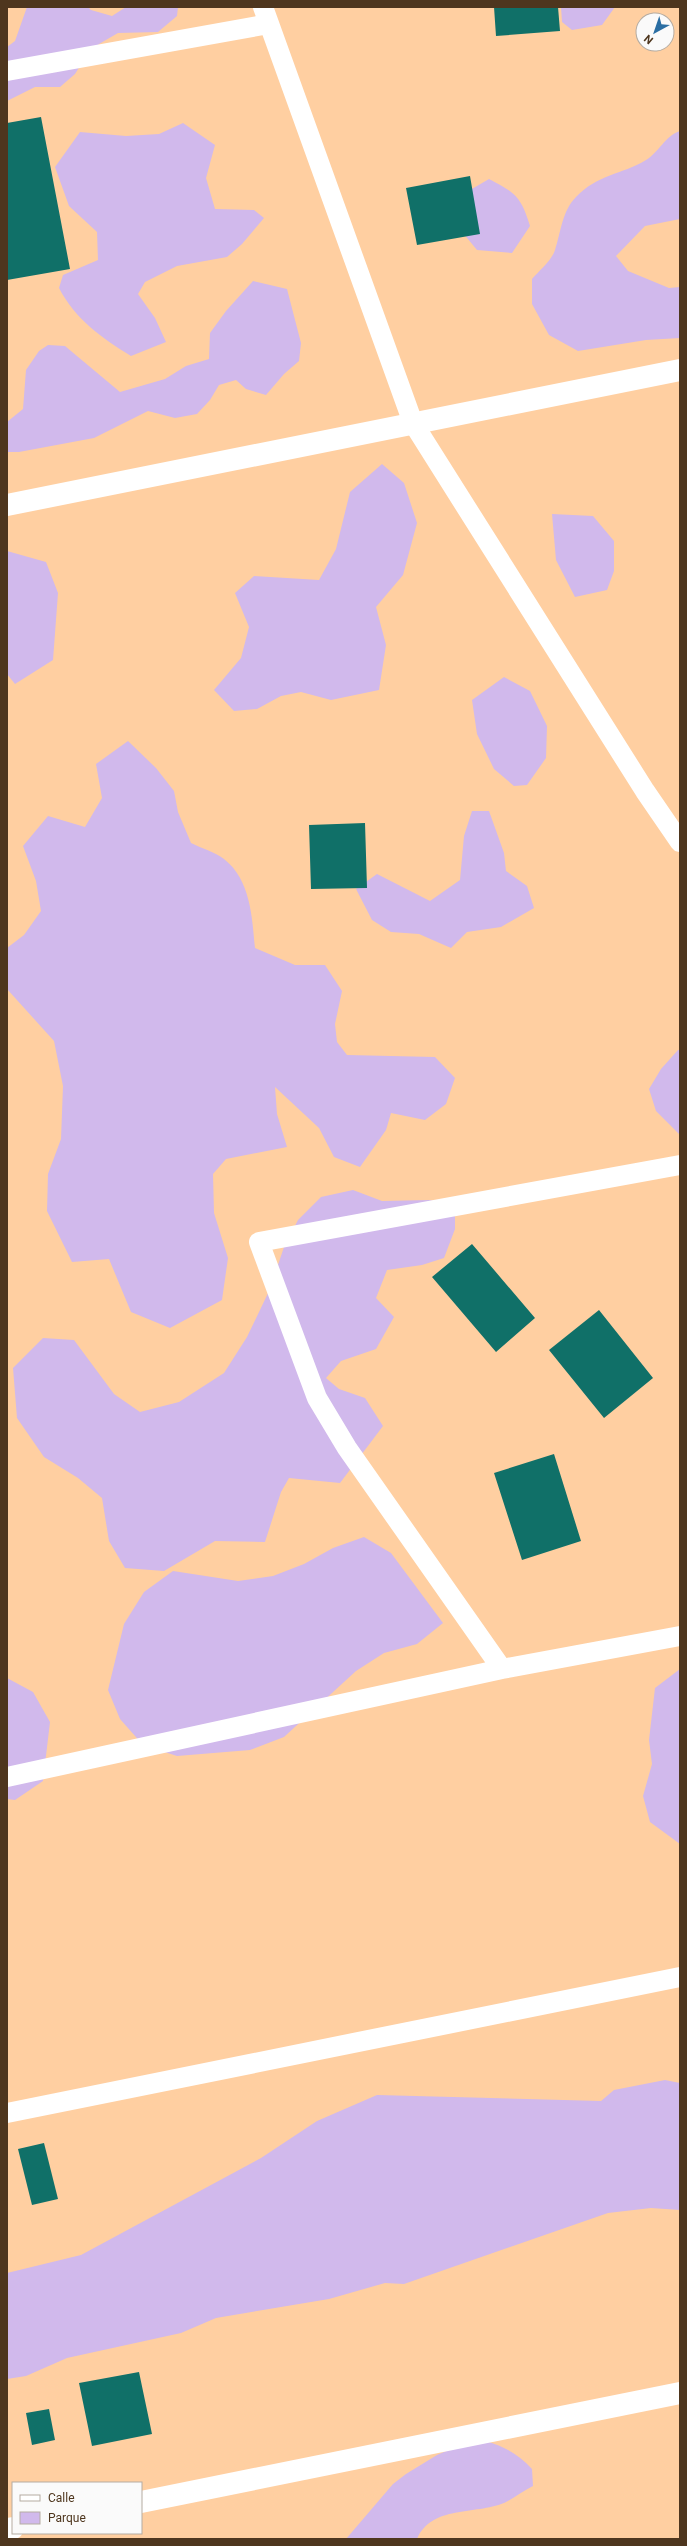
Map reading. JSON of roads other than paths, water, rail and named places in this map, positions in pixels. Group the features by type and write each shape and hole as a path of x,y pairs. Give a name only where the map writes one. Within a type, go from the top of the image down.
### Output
{"street":[{"path":"7,505 680,370"},
{"path":"142,2502 680,2393"}],"lane":[{"path":"7,71 266,16 413,424 645,791 680,842"},
{"path":"502,1669 347,1448 317,1398 260,1242 680,1165"},
{"path":"7,1777 502,1669 680,1636"},
{"path":"7,2113 680,1977"}]}
